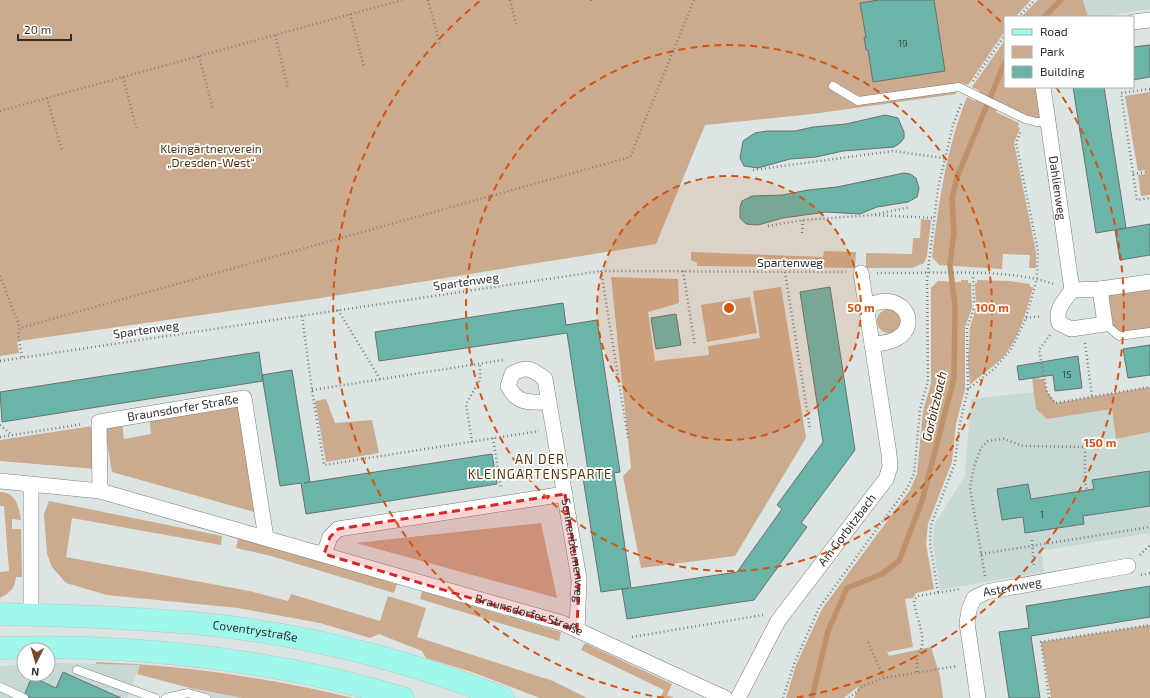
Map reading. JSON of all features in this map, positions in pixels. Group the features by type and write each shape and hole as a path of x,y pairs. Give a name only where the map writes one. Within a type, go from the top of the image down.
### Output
{"main road":[{"name":"Coventrystraße","path":"0,614 31,614 195,624 320,643 386,659 465,683 503,698"},
{"path":"30,642 31,614"},
{"path":"0,648 16,647"},
{"path":"56,648 136,651 193,656 315,676 403,698"}],"street":[{"path":"1134,22 1150,20"},
{"name":"Dahlienweg","path":"1043,88 1072,290"},
{"name":"Am Gorbitzbach","path":"738,698 778,621 886,478 890,467 861,273"},
{"path":"1100,289 1105,324 1071,329 1059,323 1057,314 1058,310 1072,290 1100,289 1150,282"},
{"path":"866,308 874,303 885,301 896,303 905,310 908,320 906,331 896,339 872,344"},
{"path":"521,369 512,374 508,386 513,396 528,402 549,402"},
{"name":"Sonnenblumenweg","path":"521,369 532,370 545,379 579,579 577,630"},
{"name":"Braunsdorfer Straße","path":"99,422 244,398 266,538"},
{"path":"99,422 100,491"},
{"name":"Braunsdorfer Straße","path":"0,481 100,491 562,623 725,698"},
{"path":"31,484 31,614"},
{"path":"324,554 330,537 338,529 565,494"},
{"name":"Asternweg","path":"978,698 967,623 969,610 974,598 986,592 1128,566"}],"lane":[{"path":"833,86 858,101 959,87 1025,119 1036,122 1048,122"},
{"path":"1105,324 1119,336 1150,332"},
{"path":"77,670 155,698"},
{"path":"0,687 24,698"},
{"path":"166,698 188,693 206,698"}],"path":[{"path":"0,111 402,0"},
{"path":"428,0 440,45"},
{"path":"510,0 516,24"},
{"path":"591,0 592,4"},
{"path":"20,328 630,157 694,0"},
{"path":"1019,16 1035,0"},
{"path":"350,14 364,67"},
{"path":"275,35 288,88"},
{"path":"927,295 934,218 944,158 953,125 967,91 1004,36"},
{"path":"199,56 213,109"},
{"path":"123,77 137,131"},
{"path":"1150,89 1121,93 1137,200 1150,198"},
{"path":"47,98 62,151"},
{"path":"968,389 994,369 1012,348 1026,318 1037,278 1038,251 1016,143 1025,119"},
{"path":"753,170 893,151 944,158"},
{"path":"1133,174 1146,172"},
{"path":"873,215 910,207"},
{"path":"768,226 803,220 873,215 934,218"},
{"path":"802,234 803,220"},
{"path":"601,271 628,438"},
{"name":"Spartenweg","path":"0,361 601,271 973,274 1037,278 1072,290"},
{"path":"683,271 695,346"},
{"path":"785,272 810,429"},
{"path":"938,592 930,543 931,525 955,463 960,423 968,389 967,328 974,308 973,274"},
{"path":"0,276 20,328 18,334 22,357"},
{"path":"338,310 380,379"},
{"path":"302,316 324,465 525,433"},
{"path":"1059,323 1039,350 1046,392 1055,403 1150,387"},
{"path":"1083,328 1092,396"},
{"path":"312,390 513,359 521,369"},
{"path":"472,442 466,404 480,380 480,363"},
{"path":"0,437 99,422"},
{"path":"0,425 12,435"},
{"path":"493,438 501,488"},
{"path":"986,592 970,488 976,459 981,448 988,441 1004,439 1023,446 1085,447 1085,482 1087,490"},
{"path":"981,554 1150,527"},
{"path":"1032,540 1034,574 1037,583"},
{"path":"917,672 917,656 921,651 923,638 915,611 914,600 918,596 961,588"},
{"path":"618,648 623,638 764,615 778,621"},
{"path":"1049,698 1041,642 1150,625"},
{"path":"868,642 884,678"},
{"path":"849,698 863,686 884,678 972,663"}],"highlighted area":[{"path":"565,494 579,579 577,630 324,554 330,537 338,529"}],"shaded area":[{"path":"1083,0 1150,0 1150,9 1107,16 1088,16"},
{"path":"1034,392 1036,409 1047,419 1112,409 1116,439 1150,432 1150,538 1149,533 1041,551 1044,572 940,590 933,543 934,525 965,476 971,399"},
{"path":"56,663 140,665 127,698 0,698 0,666 16,665 16,682 56,682"},
{"path":"190,688 243,698 186,698"}],"green space":[{"name":"Kleingärtnerverein „Dresden-West“","path":"0,0 1031,0 1016,16 1004,16 1004,32 968,85 960,83 956,94 812,114 705,125 656,244 321,298 17,341 19,353 0,356"},
{"path":"1038,0 1083,0 1088,16 1022,16"},
{"path":"1004,41 1004,88 1039,88 1043,118 1033,119 1001,102 996,112 1019,123 1018,127 1020,128 1014,143 1036,252 1036,268 1029,268 1030,255 1003,254 1002,269 939,265 932,257 944,176 954,136 967,97 975,101 980,91 972,87"},
{"path":"1150,92 1150,195 1141,196 1138,175 1146,174 1146,170 1138,171 1125,96"},
{"path":"921,219 931,220 927,256 924,263 912,268 866,268 866,253 912,254 913,238 920,238"},
{"path":"824,251 856,252 855,268 697,266 697,263 691,260 691,252 823,257"},
{"path":"611,277 678,279 679,303 648,312 655,361 709,355 708,346 760,338 753,291 781,287 806,438 735,556 641,568 623,476 631,468"},
{"path":"961,280 968,280 968,283 971,283 972,308 965,327 965,389 956,424 952,462 928,524 926,544 934,589 916,593 913,598 905,599 913,647 887,652 889,656 931,647 940,676 943,698 854,698 859,686 844,698 786,698 796,665 822,609 910,490 917,474 923,411 931,384 931,288 938,281 961,282"},
{"path":"977,280 1009,281 1030,284 1030,287 1033,287 1022,324 1009,349 999,361 970,385 968,361 970,327 976,308 975,283 977,283"},
{"path":"1150,282 1150,332 1119,336 1105,324 1100,289"},
{"path":"750,297 757,333 707,342 701,305"},
{"path":"889,309 898,312 901,321 898,330 889,333 880,330 877,321 880,312"},
{"path":"1032,378 1044,379 1047,392 1056,403 1150,387 1150,432 1116,439 1112,409 1047,419 1036,409"},
{"path":"326,399 335,423 372,420 379,453 326,462 315,401"},
{"path":"241,403 258,513 112,472 104,425 122,422 124,439 151,434 149,418"},
{"path":"93,426 96,469 0,461 0,440"},
{"path":"0,492 13,497 18,505 21,520 12,519 12,529 21,529 22,577 16,577 11,590 0,598 0,572 9,571 4,506 0,506"},
{"path":"49,501 222,536 221,545 72,518 66,557 249,591 288,601 291,594 380,621 388,596 426,608 417,637 553,681 587,698 540,698 472,672 426,658 422,651 379,634 370,638 320,623 238,608 107,595 66,583 52,567 47,554 44,514"},
{"path":"541,523 557,598 356,543"},
{"path":"238,539 266,545 397,584 394,593 271,556 236,548"},
{"path":"422,591 561,632 559,641 420,599"},
{"path":"1150,625 1150,698 1051,698 1041,642"},
{"path":"585,643 672,684 667,695 674,698 660,698 664,690 581,650"},
{"path":"96,662 161,666 193,669 289,684 353,698 243,698 190,688 137,674 140,665 96,664"}],"building":[{"path":"879,0 934,0 945,71 873,82 868,50 866,50 864,37 866,37 860,3"},
{"path":"1150,45 1150,77 1134,80 1134,47"},
{"path":"1073,88 1104,88 1126,228 1096,233"},
{"path":"885,115 898,118 904,132 904,138 894,147 843,151 816,157 790,159 758,168 744,166 740,158 743,141 755,133 767,131 795,131 813,127 846,124"},
{"path":"904,173 910,174 916,178 919,188 917,197 908,202 877,207 860,214 826,212 783,218 758,225 746,224 740,218 740,207 742,201 752,196 783,195 808,190 837,187"},
{"path":"1150,224 1150,255 1120,260 1115,230"},
{"path":"830,287 855,450 801,523 807,527 754,600 627,619 622,589 601,592 583,478 589,477 567,333 379,361 375,332 563,303 566,325 597,320 620,472 614,473 631,588 737,572 782,509 777,505 823,442 800,292"},
{"path":"676,314 681,345 656,349 651,318"},
{"path":"1150,345 1150,375 1128,378 1123,349"},
{"path":"259,352 263,381 2,422 0,392"},
{"path":"1078,356 1082,388 1055,391 1053,375 1019,380 1017,366"},
{"path":"292,370 310,482 304,483 492,454 497,484 306,514 301,483 280,486 262,375"},
{"path":"1150,471 1150,506 1083,516 1084,524 1025,533 1023,517 1002,520 997,489 1028,484 1031,499 1094,489 1092,480"},
{"path":"1150,586 1150,617 1031,636 1040,698 1009,698 999,632 1029,628 1026,606"},
{"path":"63,672 121,698 29,698 25,693 30,682 43,682 56,688"}],"waterway":[{"name":"Gorbitzbach","path":"1045,16 1061,0"},
{"name":"Gorbitzbach","path":"812,698 828,631 847,588 882,574 899,561 922,501 954,378 955,306 950,265 954,232 952,199 957,177 1004,64"}],"district":[{"name":"AN DER KLEINGARTENSPARTE","path":"540,466"}]}
